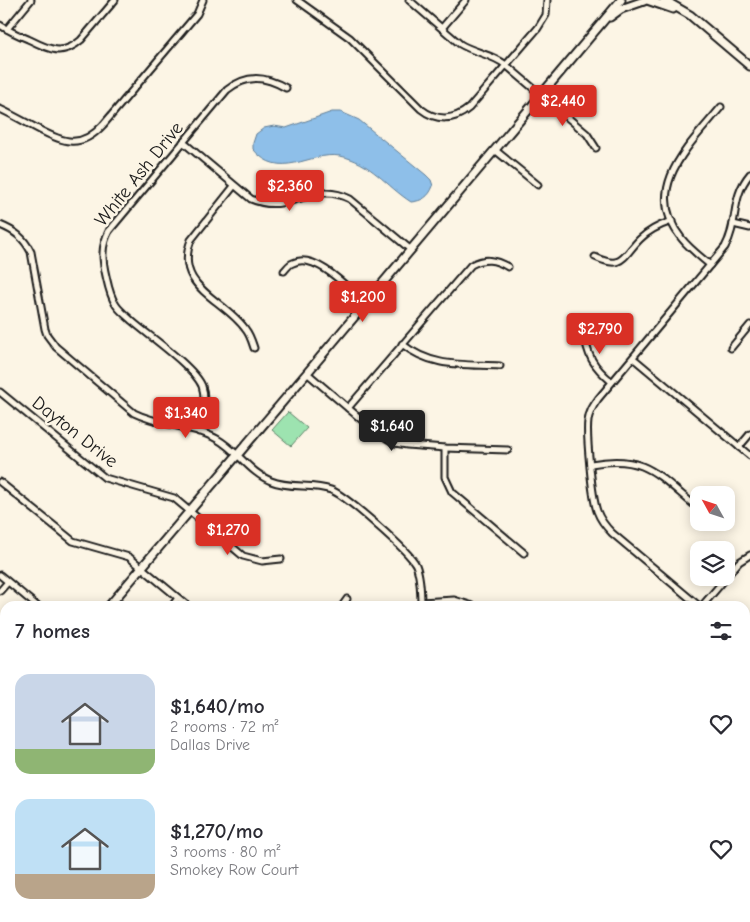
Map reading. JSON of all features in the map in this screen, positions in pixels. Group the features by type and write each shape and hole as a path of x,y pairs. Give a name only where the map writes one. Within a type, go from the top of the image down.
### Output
{"street":[{"path":"7,29 31,0"},
{"path":"0,24 47,48 55,50 70,48 81,40 115,0"},
{"path":"0,109 58,139 72,142 87,138 103,125 197,14 203,0"},
{"path":"297,0 350,38 425,113 435,117 447,118 464,112 506,65 544,19 547,11 547,0"},
{"path":"409,0 468,49 493,56 506,65 587,134 596,148"},
{"path":"442,28 466,0"},
{"path":"113,601 621,0"},
{"path":"600,26 621,9 645,0 675,10 695,20"},
{"path":"664,0 685,11 750,66"},
{"name":"White Ash Drive","path":"199,432 204,399 200,381 116,305 112,298 102,257 103,246 109,231 224,94 234,85 258,78 268,79 286,88"},
{"path":"710,265 686,244 676,231 667,204 667,188 680,156 721,107"},
{"path":"183,142 251,199 274,205 318,193 343,195 350,198 410,250"},
{"path":"495,150 538,186"},
{"path":"695,601 606,527 596,509 587,429 590,414 598,399 729,241 738,192 750,174"},
{"path":"234,186 191,240 187,261 191,275 197,285 242,325 250,336 254,348"},
{"path":"595,257 612,263 620,261 651,230 672,221"},
{"path":"733,224 750,228"},
{"path":"0,226 17,234 31,252 45,329 56,347 134,412 218,439 272,482 321,487 338,494 408,554 416,565 421,601"},
{"path":"348,408 471,265 488,259 508,267"},
{"path":"284,271 292,263 296,262 305,261 316,264 328,271 365,303"},
{"path":"731,348 750,325"},
{"path":"584,331 590,359 612,382"},
{"path":"402,344 417,355 434,362 500,366"},
{"path":"632,358 750,456"},
{"path":"307,373 376,432 395,443 445,448 508,450"},
{"name":"Dayton Drive","path":"0,392 105,478 170,496 244,556 262,561 281,559"},
{"path":"740,447 750,434"},
{"path":"445,448 444,477 452,492 524,553"},
{"path":"591,464 623,462 644,466 690,502"},
{"path":"0,482 73,541 125,556 142,567 182,601"},
{"path":"735,567 750,555"},
{"path":"0,576 31,601"},
{"path":"0,591 8,582"},
{"path":"705,601 718,586"}],"green space":[{"path":"288,412 307,428 291,446 272,430"}],"water":[{"path":"332,112 341,112 359,120 426,175 431,180 433,186 427,196 419,201 411,202 361,163 340,156 317,157 284,164 263,159 253,149 256,134 264,128 274,126 286,128"}]}
